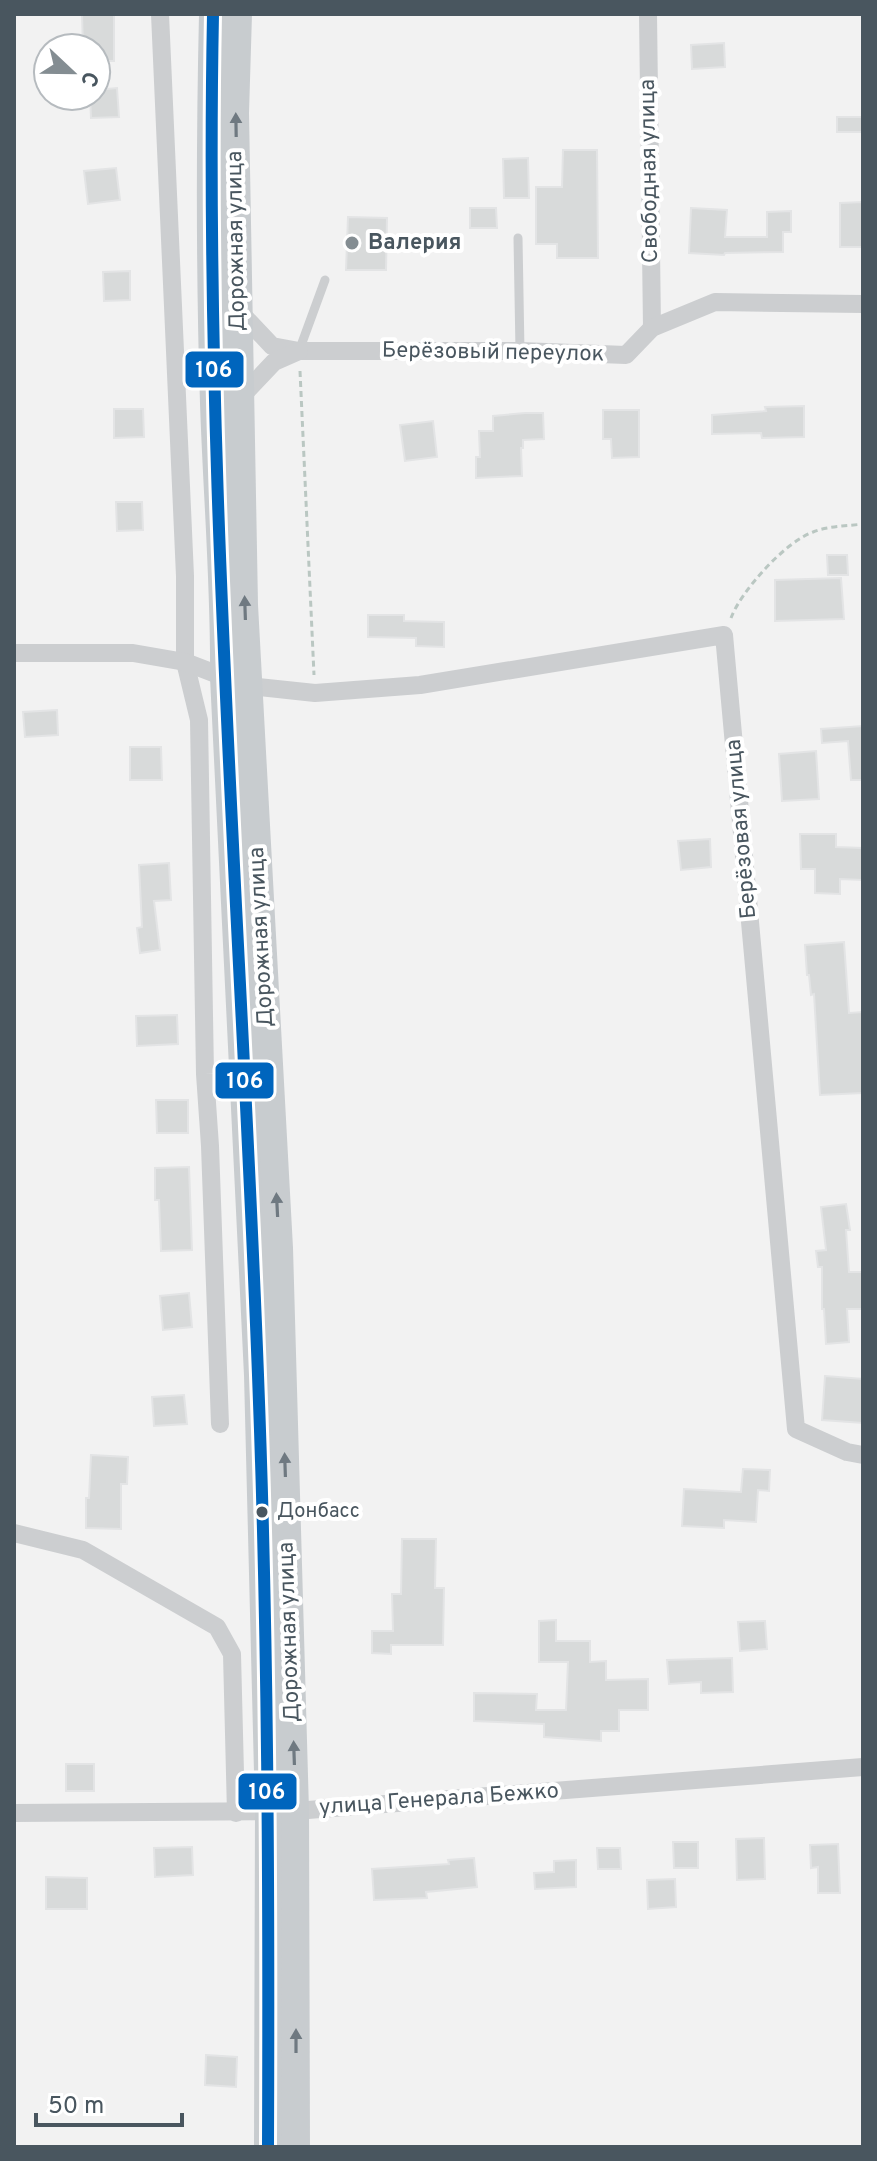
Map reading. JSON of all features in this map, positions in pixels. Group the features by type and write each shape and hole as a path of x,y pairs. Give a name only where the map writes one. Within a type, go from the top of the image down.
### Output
{"main road":[{"name":"Дорожная улица","path":"213,14 214,403 225,605 236,682"},
{"name":"Дорожная улица","path":"238,14 235,113 239,398 236,682 258,1375 282,1811 296,2147"},
{"name":"Дорожная улица","path":"268,2147 282,1811"}],"street":[{"path":"160,14 184,561 185,662 199,720 205,1074 220,1424"},
{"name":"Свободная улица","path":"648,14 652,328"},
{"name":"Берёзовый переулок","path":"238,310 272,346 299,351 520,351 626,355 652,328 715,302 863,304"},
{"path":"239,398 274,362 299,351"},
{"path":"14,653 133,653 185,662 236,682 315,693 420,685 724,635"},
{"name":"Берёзовая улица","path":"724,635 796,1429 847,1452 863,1455"},
{"path":"14,1533 83,1550 217,1627 232,1654 236,1813"},
{"name":"улица Генерала Бежко","path":"14,1813 282,1811 863,1767"}],"lane":[{"path":"518,238 520,351"},
{"path":"299,351 325,280"}],"path":[{"path":"299,351 315,693"},
{"path":"724,635 735,607 767,564 812,532 863,524"}],"building":[{"path":"82,14 114,14 114,61 112,32 83,32"},
{"path":"724,43 725,67 692,69 691,45"},
{"path":"112,88 117,88 119,117 91,118 91,112 112,112"},
{"path":"837,117 863,117 863,132 837,132"},
{"path":"563,150 597,150 598,258 557,258 557,244 536,244 536,187 562,187"},
{"path":"528,158 529,198 504,198 503,159"},
{"path":"116,168 120,200 88,204 84,171"},
{"path":"863,202 863,247 840,247 840,203"},
{"path":"470,208 496,208 497,228 470,228"},
{"path":"691,208 727,210 725,237 767,237 767,212 791,211 791,232 783,232 783,252 689,253"},
{"path":"348,217 387,218 386,270 346,270"},
{"path":"130,271 130,300 104,301 103,272"},
{"path":"804,406 804,437 762,438 761,433 712,434 712,415 766,411 765,407"},
{"path":"114,409 143,409 144,437 114,438"},
{"path":"603,410 639,410 639,457 612,458 611,439 603,439"},
{"path":"543,413 544,439 523,440 522,476 476,478 476,457 480,457 479,431 493,431 493,416"},
{"path":"433,421 437,457 405,461 400,425"},
{"path":"116,502 142,502 143,530 117,531"},
{"path":"827,555 847,555 848,575 828,575"},
{"path":"841,578 844,619 775,621 775,580"},
{"path":"368,615 404,615 404,621 444,622 444,647 416,646 416,638 368,637"},
{"path":"57,710 58,735 25,737 23,712"},
{"path":"863,726 863,780 851,780 848,741 822,743 821,729"},
{"path":"130,747 161,747 162,780 130,780"},
{"path":"816,751 819,799 782,801 779,754"},
{"path":"800,834 836,834 836,847 863,848 863,880 840,879 840,894 815,893 815,869 801,869"},
{"path":"710,839 711,867 681,870 678,841"},
{"path":"169,863 171,900 154,901 160,950 140,953 137,928 142,927 139,865"},
{"path":"844,942 849,1013 863,1012 863,1093 820,1095 814,994 811,995 807,975 805,945"},
{"path":"177,1015 178,1044 137,1046 136,1016"},
{"path":"156,1100 188,1100 188,1133 157,1133"},
{"path":"189,1167 192,1250 161,1251 155,1168"},
{"path":"846,1204 850,1230 846,1230 849,1272 863,1272 863,1309 847,1309 849,1342 826,1344 822,1267 818,1267 816,1251 826,1250 821,1207"},
{"path":"189,1293 192,1327 163,1330 160,1296"},
{"path":"825,1376 863,1379 863,1423 822,1420"},
{"path":"184,1395 187,1424 154,1426 152,1397"},
{"path":"91,1455 128,1457 127,1484 121,1484 121,1529 86,1528"},
{"path":"743,1469 770,1470 769,1491 758,1490 756,1522 724,1520 724,1528 682,1526 684,1489 741,1492"},
{"path":"402,1539 436,1539 435,1588 444,1588 443,1645 391,1645 391,1654 372,1653 372,1631 393,1631 392,1594 401,1594"},
{"path":"556,1620 556,1641 590,1641 590,1662 606,1661 606,1680 648,1679 648,1710 619,1710 619,1731 601,1731 601,1741 544,1737 544,1724 474,1721 474,1693 537,1694 536,1710 566,1710 568,1662 539,1662 539,1621"},
{"path":"765,1621 767,1649 740,1651 738,1622"},
{"path":"732,1658 733,1692 701,1693 701,1682 669,1684 667,1660"},
{"path":"66,1764 94,1764 94,1791 66,1791"},
{"path":"764,1838 765,1879 737,1880 736,1839"},
{"path":"673,1842 698,1842 698,1868 674,1868"},
{"path":"838,1844 840,1893 818,1893 818,1867 811,1868 810,1845"},
{"path":"192,1847 193,1875 155,1877 154,1848"},
{"path":"597,1848 620,1848 621,1869 598,1869"},
{"path":"474,1858 477,1887 426,1892 427,1898 374,1900 372,1869 449,1864 448,1860"},
{"path":"576,1860 576,1887 535,1889 534,1873 554,1872 554,1861"},
{"path":"46,1877 87,1878 87,1909 46,1909"},
{"path":"675,1879 676,1907 648,1909 647,1880"},
{"path":"206,2055 237,2057 236,2087 205,2085"}],"transit line":[{"name":"106","path":"213,14 212,184 219,524 251,1205 264,1568 268,2147"}],"place":[{"name":"Валерия","path":"352,243"},
{"name":"Донбасс","path":"262,1512"}]}
